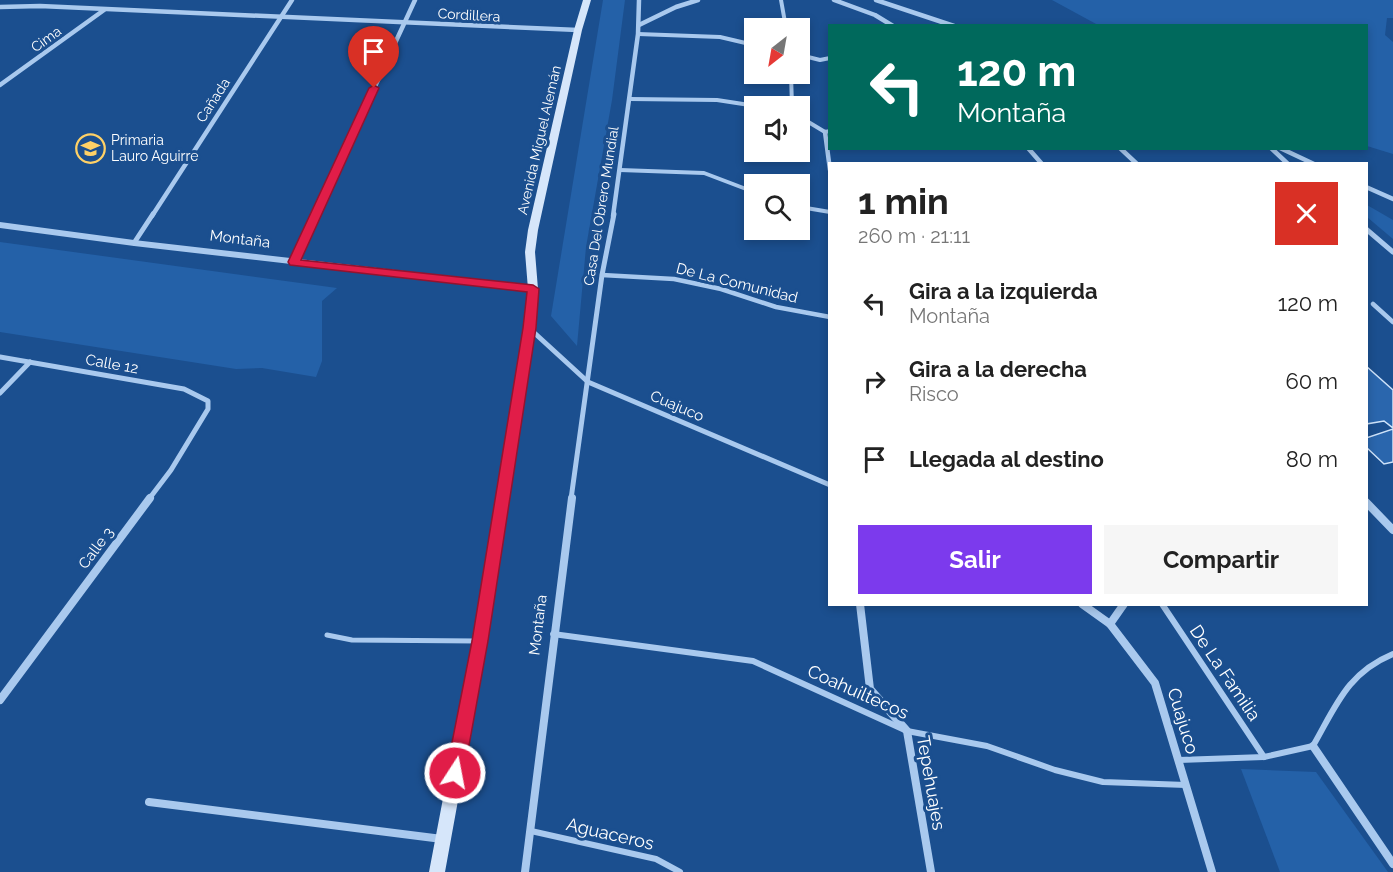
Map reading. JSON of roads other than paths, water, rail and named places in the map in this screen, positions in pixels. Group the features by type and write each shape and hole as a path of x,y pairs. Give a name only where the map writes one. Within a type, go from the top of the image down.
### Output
{"main road":[{"name":"Avenida Miguel Alemán","path":"533,289 530,252 532,230 587,0"},
{"path":"437,872 480,641 529,328 533,289"}],"street":[{"name":"Cañada","path":"134,243 292,0"},
{"path":"294,262 415,0"},
{"path":"639,0 639,34 720,37 744,43"},
{"path":"639,26 698,0"},
{"path":"781,0 784,18"},
{"path":"834,0 874,15 890,24"},
{"path":"876,0 949,24"},
{"name":"Cordillera","path":"0,7 578,30"},
{"name":"Cima","path":"0,86 104,10"},
{"path":"934,24 935,19"},
{"name":"Casa Del Obrero Mundial","path":"588,382 602,275 618,192 639,34"},
{"path":"810,58 820,60 828,58"},
{"path":"630,99 717,100 744,104"},
{"path":"810,123 827,132"},
{"path":"1030,150 1040,162"},
{"path":"1122,150 1135,162"},
{"path":"1273,150 1286,162"},
{"path":"1284,150 1310,162"},
{"path":"620,170 704,172 744,188"},
{"path":"1368,188 1393,199"},
{"path":"810,209 828,212"},
{"name":"Montaña","path":"0,225 134,243 533,289"},
{"path":"1368,232 1393,252"},
{"name":"De La Comunidad","path":"602,275 674,279 721,289 776,307 828,317"},
{"name":"Cuajuco","path":"529,328 588,382 828,484"},
{"name":"Calle 12","path":"0,357 184,389 208,401 208,409"},
{"path":"0,393 30,362"},
{"name":"Montaña","path":"525,872 553,634 588,382"},
{"name":"Calle 3","path":"0,700 171,470 208,409"},
{"path":"1368,504 1393,530"},
{"name":"Tepehuajes","path":"860,606 870,689 907,731 931,872"},
{"name":"Cuajuco","path":"1085,606 1110,624 1155,683 1212,872"},
{"path":"1110,624 1123,606"},
{"name":"De La Familia","path":"1163,606 1264,757"},
{"name":"Coahuiltecos","path":"553,634 753,661 907,731 987,746 1056,770 1103,782 1186,785"},
{"path":"1179,760 1264,757 1313,746 1347,685 1381,659 1393,654"},
{"path":"1313,746 1393,864"},
{"path":"149,802 443,839"},
{"name":"Aguaceros","path":"531,831 656,859 680,872"}],"lane":[{"path":"1373,304 1393,322"},
{"path":"327,635 352,640 480,641"}],"place":[{"name":"Primaria Lauro Aguirre","path":"90,148"}]}
